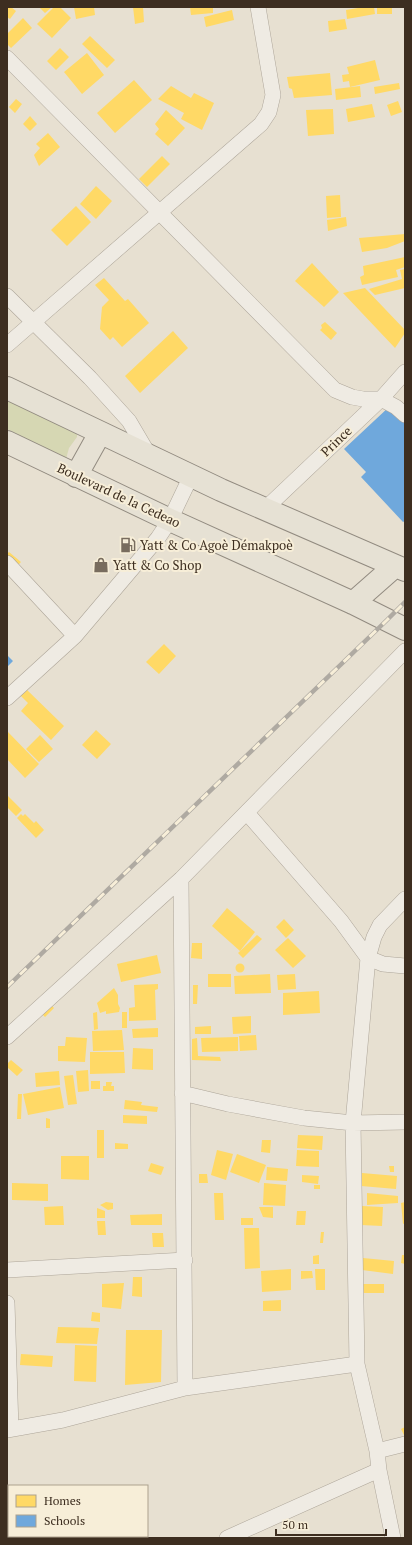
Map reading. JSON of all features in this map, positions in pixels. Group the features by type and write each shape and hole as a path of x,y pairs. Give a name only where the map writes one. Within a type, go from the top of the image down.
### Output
{"main road":[{"path":"7,388 265,510 402,564 354,603"},
{"path":"76,476 100,433"},
{"name":"Boulevard de la Cedeao","path":"7,442 170,520 354,603 405,629"}],"street":[{"path":"7,345 261,124 269,112 273,95 258,7"},
{"path":"7,58 335,390 352,397 363,399 381,399 396,407 405,415"},
{"path":"7,296 90,378 128,421 150,456"},
{"name":"Prince","path":"265,510 381,399 405,372"},
{"path":"7,698 75,636 158,538 170,520 191,476"},
{"path":"7,563 75,636"},
{"path":"7,1037 181,879 405,651"},
{"path":"247,813 341,921 368,958 383,964 405,966"},
{"path":"181,879 185,1388"},
{"path":"393,1538 379,1470 377,1452 357,1364 353,1123 368,958 374,937 380,925 405,899"},
{"path":"182,1093 228,1104 304,1118 353,1123 405,1122"},
{"path":"7,1270 185,1260"},
{"path":"7,1303 9,1429 63,1420 185,1388 357,1364"},
{"path":"377,1452 405,1444"},
{"path":"227,1538 379,1470"}],"green space":[{"path":"7,400 77,432 77,437 69,448 66,459 7,429"}],"building: Homes":[{"path":"7,7 11,7 16,11 10,19 7,17"},
{"path":"39,7 52,7 45,13"},
{"path":"54,7 60,7 71,18 52,38 37,24"},
{"path":"74,7 94,7 95,15 76,19"},
{"path":"133,7 143,7 144,22 135,24"},
{"path":"190,7 213,7 213,13 191,15"},
{"path":"374,7 375,14 347,19 346,10"},
{"path":"377,7 392,7 392,14 377,14"},
{"path":"232,10 234,20 206,27 204,17"},
{"path":"23,18 32,28 11,48 7,44 7,34"},
{"path":"345,19 347,29 329,32 328,21"},
{"path":"90,36 115,60 107,68 82,44"},
{"path":"60,48 69,57 56,70 47,61"},
{"path":"87,53 104,75 82,94 64,72"},
{"path":"375,60 380,80 350,87 349,81 343,82 342,75 349,74 347,67"},
{"path":"330,73 332,95 294,98 292,89 289,88 287,77"},
{"path":"134,80 152,100 115,133 97,113"},
{"path":"399,83 400,89 375,94 374,87"},
{"path":"171,86 191,98 194,93 214,103 202,130 181,119 184,113 158,99"},
{"path":"360,86 361,97 336,100 335,89"},
{"path":"16,99 22,104 15,113 9,107"},
{"path":"398,101 402,112 391,116 387,105"},
{"path":"372,104 375,117 348,122 346,109"},
{"path":"333,109 334,134 308,136 306,110"},
{"path":"166,110 185,128 168,146 155,134 159,129 155,124"},
{"path":"30,116 37,124 30,131 23,124"},
{"path":"48,133 60,147 39,166 34,155 40,148 36,144"},
{"path":"162,156 170,164 147,187 139,179"},
{"path":"96,186 112,201 96,219 80,204"},
{"path":"340,195 341,217 327,218 326,196"},
{"path":"76,206 91,222 67,246 51,230"},
{"path":"346,217 347,226 328,231 327,220"},
{"path":"405,234 405,241 387,248 362,252 359,238"},
{"path":"405,257 405,267 396,270 398,277 362,285 360,277 364,275 363,266"},
{"path":"312,263 339,292 324,307 295,281"},
{"path":"405,269 405,288 375,295 369,289 402,279 400,270"},
{"path":"104,278 125,301 128,299 149,323 122,347 113,337 110,340 100,329 102,307 109,300 95,285"},
{"path":"365,288 405,330 405,333 395,348 343,293"},
{"path":"325,322 337,333 331,340 320,330 322,328 321,325"},
{"path":"173,331 188,348 140,393 125,376"},
{"path":"9,552 21,562 16,567 7,558 7,554"},
{"path":"164,644 176,656 159,674 146,662"},
{"path":"25,688 64,726 51,740 21,711 28,703 19,694"},
{"path":"96,730 111,744 97,759 82,745"},
{"path":"7,731 39,764 25,778 7,759"},
{"path":"40,735 53,749 39,762 26,749"},
{"path":"8,796 22,810 16,816 7,807"},
{"path":"21,814 23,816 25,814 34,823 36,821 44,830 36,838 17,818"},
{"path":"227,908 255,932 240,951 212,926"},
{"path":"284,919 294,930 286,938 276,927"},
{"path":"257,935 262,939 243,958 238,953"},
{"path":"288,938 306,956 293,968 275,950"},
{"path":"192,943 202,943 202,959 191,958"},
{"path":"157,955 161,973 121,982 117,964"},
{"path":"240,963 245,968 240,973 235,968"},
{"path":"208,974 231,974 231,987 208,987"},
{"path":"270,974 271,993 235,994 234,976"},
{"path":"295,974 296,989 278,990 277,975"},
{"path":"158,984 158,989 155,990 156,1020 129,1021 129,1008 135,1007 134,985"},
{"path":"193,985 198,985 197,1004 193,1004"},
{"path":"114,988 118,995 118,1004 120,1008 119,1012 106,1014 106,1011 100,1013 97,1003"},
{"path":"319,991 320,1013 283,1015 283,993"},
{"path":"50,1004 54,1008 45,1017 41,1013"},
{"path":"97,1012 98,1029 94,1030 93,1013"},
{"path":"122,1012 127,1012 127,1028 122,1028"},
{"path":"251,1016 251,1033 233,1034 232,1017"},
{"path":"211,1026 211,1034 195,1034 195,1027"},
{"path":"158,1028 158,1037 133,1038 132,1029"},
{"path":"122,1030 124,1050 93,1051 92,1031"},
{"path":"256,1035 257,1050 240,1051 239,1036"},
{"path":"66,1037 87,1038 85,1062 58,1061 58,1046 65,1046"},
{"path":"238,1037 238,1051 202,1052 201,1038"},
{"path":"197,1038 198,1056 220,1057 221,1061 192,1060 192,1039"},
{"path":"133,1048 153,1049 153,1070 132,1069"},
{"path":"90,1052 124,1052 125,1073 90,1074"},
{"path":"11,1060 23,1070 17,1076 7,1067 7,1064"},
{"path":"88,1070 89,1091 78,1092 76,1071"},
{"path":"59,1071 60,1085 36,1087 35,1073"},
{"path":"73,1075 77,1104 68,1105 64,1076"},
{"path":"91,1081 100,1081 100,1089 91,1089"},
{"path":"106,1082 112,1082 111,1086 114,1086 114,1091 103,1091 103,1086 106,1086"},
{"path":"60,1087 64,1108 28,1115 23,1094"},
{"path":"18,1094 22,1094 21,1119 17,1119"},
{"path":"125,1100 142,1102 141,1105 158,1107 157,1112 124,1109"},
{"path":"123,1115 147,1116 147,1124 123,1123"},
{"path":"46,1118 50,1119 50,1128 46,1128"},
{"path":"97,1130 104,1130 104,1158 97,1158"},
{"path":"298,1135 323,1136 322,1150 297,1148"},
{"path":"262,1140 271,1140 270,1153 261,1152"},
{"path":"115,1143 128,1144 128,1149 115,1149"},
{"path":"217,1150 233,1154 226,1180 211,1175"},
{"path":"297,1150 319,1151 319,1167 296,1166"},
{"path":"237,1154 266,1165 259,1183 230,1172"},
{"path":"61,1156 89,1156 89,1180 61,1179"},
{"path":"151,1163 164,1167 161,1175 148,1171"},
{"path":"389,1166 394,1166 394,1172 390,1172"},
{"path":"267,1167 288,1169 287,1181 266,1180"},
{"path":"362,1173 397,1176 396,1189 361,1186"},
{"path":"199,1174 207,1174 208,1183 199,1183"},
{"path":"302,1175 319,1176 318,1184 302,1182"},
{"path":"12,1183 48,1184 48,1201 12,1200"},
{"path":"264,1183 286,1185 285,1206 263,1205"},
{"path":"314,1185 320,1185 320,1189 314,1189"},
{"path":"214,1193 223,1193 224,1220 215,1220"},
{"path":"367,1193 398,1196 398,1203 367,1205"},
{"path":"106,1202 113,1203 113,1209 108,1210 100,1205"},
{"path":"405,1202 405,1223 403,1224 401,1203"},
{"path":"63,1206 64,1225 45,1225 44,1207"},
{"path":"362,1206 383,1207 382,1226 361,1225"},
{"path":"259,1207 273,1207 273,1218 263,1217"},
{"path":"97,1208 105,1211 105,1218 97,1218"},
{"path":"297,1211 306,1211 305,1225 296,1225"},
{"path":"162,1214 162,1225 131,1225 130,1215"},
{"path":"241,1218 253,1218 253,1225 241,1225"},
{"path":"97,1221 105,1221 106,1235 98,1235"},
{"path":"244,1228 259,1228 260,1268 245,1269"},
{"path":"321,1232 324,1232 323,1243 320,1243"},
{"path":"152,1233 163,1233 164,1247 153,1247"},
{"path":"319,1255 319,1264 313,1264 313,1256"},
{"path":"402,1255 405,1255 405,1264 401,1263"},
{"path":"363,1258 394,1261 393,1274 362,1270"},
{"path":"291,1269 291,1290 262,1292 261,1271"},
{"path":"315,1269 325,1269 325,1290 316,1290"},
{"path":"301,1271 312,1271 313,1278 301,1279"},
{"path":"133,1277 142,1277 142,1297 132,1296"},
{"path":"124,1283 121,1309 102,1307 102,1284"},
{"path":"361,1284 384,1284 384,1293 361,1293"},
{"path":"281,1300 281,1311 263,1311 263,1301"},
{"path":"92,1312 100,1313 100,1322 91,1321"},
{"path":"58,1327 99,1328 97,1344 56,1343"},
{"path":"126,1330 162,1330 161,1382 125,1385"},
{"path":"75,1345 97,1346 96,1382 74,1381"},
{"path":"21,1354 53,1356 52,1367 20,1365"},
{"path":"405,1427 405,1434 404,1435 401,1429"}],"building: Schools":[{"path":"390,406 405,422 405,521 403,522 361,477 366,472 344,449"},
{"path":"7,655 13,661 7,667"}],"railway":[{"path":"7,987 405,602"}],"place":[{"name":"Yatt & Co Agoè Démakpoè","path":"128,545"},
{"name":"Yatt & Co Shop","path":"101,565"}]}
